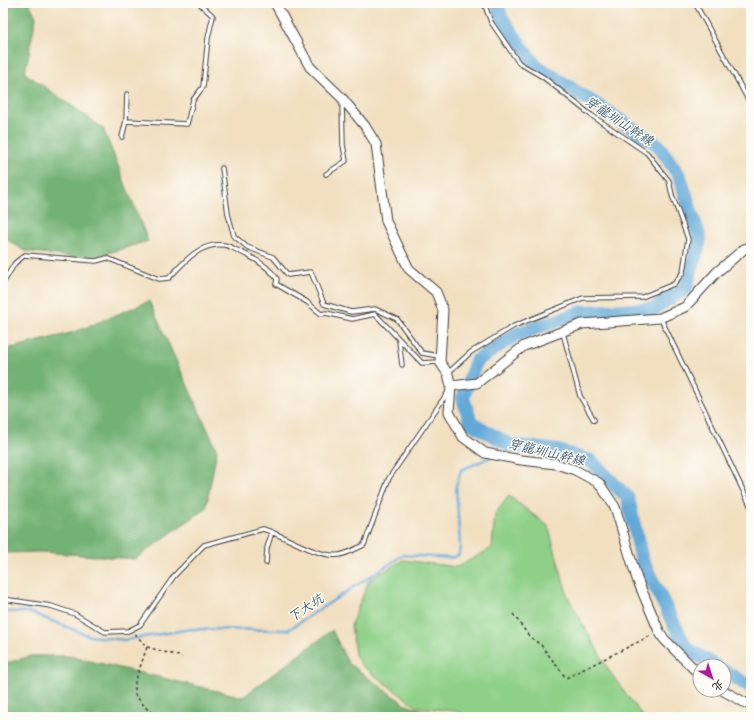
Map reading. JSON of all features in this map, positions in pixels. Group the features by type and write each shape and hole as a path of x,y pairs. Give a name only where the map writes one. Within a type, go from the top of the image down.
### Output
{"street":[{"path":"275,3 310,67 342,98 365,126 376,144 386,221 409,269 436,292 444,310 440,359 448,374 452,386 449,412 463,437 485,453 562,466 576,470 599,483 615,507 637,578 664,639 692,667"},
{"path":"452,386 477,383 524,346 582,324 660,318 685,307 717,272 744,249 751,247"},
{"path":"732,696 751,706"}],"lane":[{"path":"126,121 187,124 193,100 203,87 208,38 213,16 199,3"},
{"path":"448,374 471,352 514,326 583,298 642,297 674,284 683,272 688,239 672,195 669,181 647,153 591,115 542,77 519,63 491,22 484,3"},
{"path":"695,3 751,105"},
{"path":"122,137 126,121 127,94"},
{"path":"326,174 346,161 343,145 342,98"},
{"path":"222,168 228,214 234,236 247,247 273,257 288,274 311,272 324,304 351,312 375,309 397,319 422,353 440,359"},
{"path":"3,283 15,263 25,255 96,261 107,258 159,278 169,278 188,258 208,246 226,245 255,260 272,271 278,280 276,284 307,302 321,314 326,313 352,319 375,314 422,363 440,359"},
{"path":"660,318 751,507"},
{"path":"563,332 580,396 594,420"},
{"path":"398,339 402,366"},
{"path":"3,599 51,606 75,614 105,632 131,629 140,626 174,576 204,545 263,529 322,554 339,555 364,545 390,478 452,386"},
{"path":"266,563 267,548 272,532"}],"path":[{"path":"513,614 529,636 541,645 566,678 660,631"},
{"path":"131,629 146,647 182,657"},
{"path":"146,647 135,682 135,695 148,710 159,715 160,717"}],"green space":[{"path":"3,3 29,3 36,17 25,73 103,128 148,241 88,259 25,251 3,237"},
{"path":"149,301 217,450 206,508 135,559 42,552 3,553 3,347 7,349 75,332"},
{"path":"509,496 548,526 568,597 609,671 643,717 471,717 469,715 454,711 417,707 362,666 355,655 351,625 369,580 403,560 457,567 492,548 495,514"},
{"path":"332,630 348,663 406,705 443,717 3,717 3,664 31,656 69,656 243,697"}],"waterway":[{"name":"穿龍圳山幹線","path":"498,3 501,17 534,64 658,145 680,177 700,239 686,288 653,309 583,312 517,334 476,361 463,398 471,423 510,445 558,451 591,461 628,498 642,560 686,648 703,658"},
{"name":"下大坑","path":"503,453 522,446"},
{"name":"下大坑","path":"3,612 29,612 90,636 125,640 191,629 288,630 403,555 451,558 459,555 460,545 456,486 461,470 491,457"},
{"name":"穿龍圳山幹線","path":"732,676 751,687"}]}
